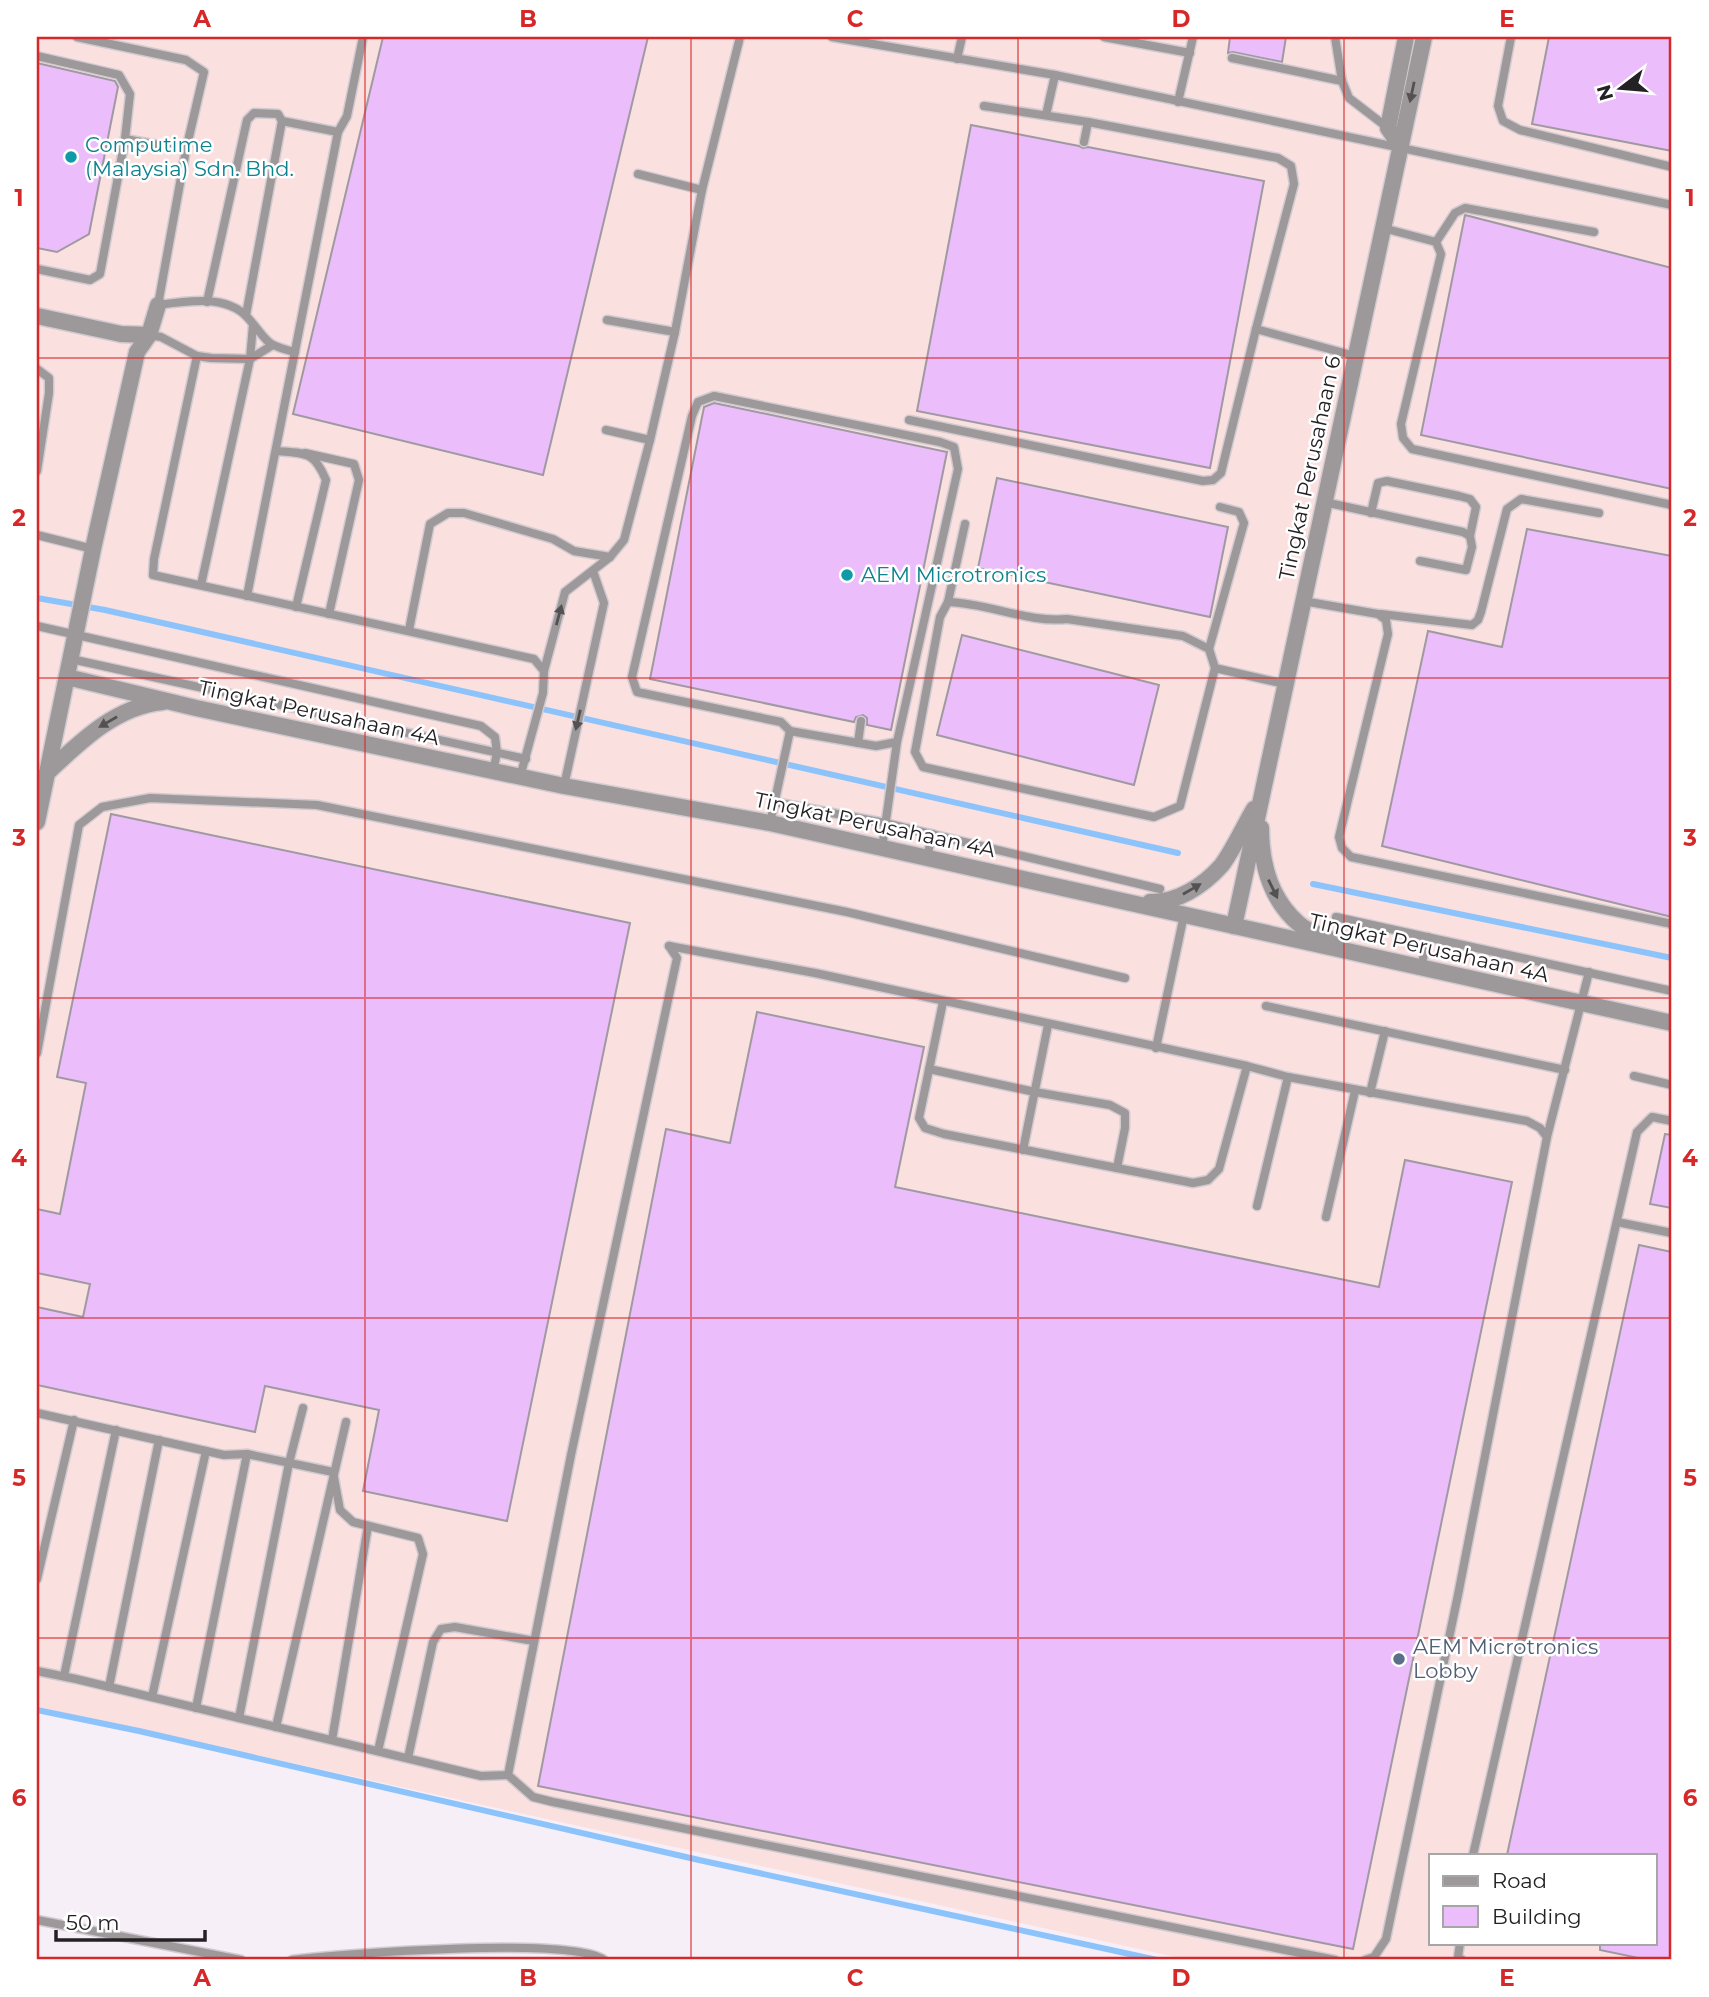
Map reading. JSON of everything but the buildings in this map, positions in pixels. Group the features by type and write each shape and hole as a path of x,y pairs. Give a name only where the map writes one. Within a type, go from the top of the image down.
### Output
{"street":[{"path":"1401,147 1388,128 1406,37"},
{"name":"Tingkat Perusahaan 6","path":"1234,926 1424,37"},
{"path":"37,822 75,633 137,352 149,335 158,305"},
{"path":"37,316 121,334 149,335"},
{"name":"Tingkat Perusahaan 4A","path":"67,677 196,708 520,777 770,823 1672,1023"},
{"path":"47,773 100,726 130,709 161,701 196,708"},
{"name":"Tingkat Perusahaan 6","path":"1126,902 1162,903 1194,890 1223,865 1261,798"},
{"name":"Tingkat Perusahaan 6","path":"1261,798 1261,845 1266,874 1279,901 1300,925 1368,956"}],"lane":[{"path":"77,37 186,60 204,72 186,150 158,305 194,300 216,302 246,315 271,346 295,352"},
{"path":"247,596 338,132 347,116 363,37"},
{"path":"520,777 543,693 544,671 565,592 593,571 624,540 650,440 675,331 702,190 740,37"},
{"path":"832,37 1055,75 1672,205"},
{"path":"957,59 962,37"},
{"path":"1104,37 1190,53"},
{"path":"1178,102 1193,37"},
{"path":"1335,37 1342,81 1349,98 1388,128"},
{"path":"1511,37 1498,106 1503,121 1520,130 1672,167"},
{"path":"37,57 118,75 130,94 125,139 100,274 90,280 37,269"},
{"path":"1233,58 1342,81"},
{"path":"1046,115 1055,75"},
{"path":"909,420 1203,481 1213,480 1222,473 1294,184 1291,166 1278,158 1088,122 984,106"},
{"path":"207,302 247,120 254,113 278,114 282,121 246,315"},
{"path":"282,121 338,132"},
{"path":"1084,142 1088,122"},
{"path":"125,139 186,150"},
{"path":"638,174 702,190"},
{"path":"1436,242 1455,213 1465,208 1594,232"},
{"path":"1383,228 1436,242"},
{"path":"1436,242 1441,254 1401,424 1403,438 1412,449 1672,505"},
{"path":"607,320 675,331"},
{"path":"201,585 250,359 253,325"},
{"path":"1256,329 1356,356"},
{"path":"149,335 161,337 197,356 250,359 271,346"},
{"path":"197,356 154,559 153,575 534,659 544,671"},
{"path":"37,369 49,378 49,386 37,471"},
{"path":"882,848 897,742 958,469 954,447 714,396 698,402 692,416 632,677 636,692 781,722 790,731 876,746 897,742"},
{"path":"606,430 650,440"},
{"path":"276,451 305,453 354,464 359,480 329,614"},
{"path":"296,607 326,480 318,461 305,453"},
{"path":"1371,513 1378,483 1387,481 1470,499 1476,507 1470,536 1472,547 1466,570 1420,561"},
{"path":"1303,601 1378,614 1472,625 1481,612 1507,509 1521,499 1600,513"},
{"path":"1324,502 1463,532 1470,536"},
{"path":"965,524 948,602 940,617 915,752 923,767 1154,817 1180,806 1215,668 1209,649 1244,523 1239,512 1220,507"},
{"path":"409,630 430,524 448,513 464,513 507,524 553,539 574,551 610,556"},
{"path":"37,535 93,549"},
{"path":"564,786 604,603 593,571"},
{"path":"948,602 966,603 1049,621 1068,619 1183,636 1209,649"},
{"path":"1378,614 1386,620 1388,634 1339,837 1342,848 1351,857 1672,924"},
{"path":"37,626 481,726 495,737 497,752 493,771"},
{"path":"71,659 526,759"},
{"path":"1215,668 1285,684"},
{"path":"858,743 861,721"},
{"path":"770,823 790,731"},
{"path":"37,1053 79,825 102,807 150,798 317,805 848,912 1125,978"},
{"path":"774,802 885,823 1160,889"},
{"path":"927,858 932,834"},
{"path":"1108,898 1114,878"},
{"path":"1156,1048 1184,915"},
{"path":"1336,917 1672,991"},
{"path":"1421,967 1428,937"},
{"path":"508,1775 580,1415 677,958 669,946 815,974 1355,1091 1527,1121 1540,1128 1548,1137"},
{"path":"1365,1960 1374,1957 1386,1939 1458,1595 1548,1137 1589,972"},
{"path":"943,1002 919,1118 925,1128 1023,1150 1193,1183 1208,1180 1219,1169 1247,1066"},
{"path":"1266,1006 1565,1070"},
{"path":"1023,1150 1048,1025"},
{"path":"1370,1093 1384,1031"},
{"path":"929,1069 1111,1105 1125,1113 1125,1129 1117,1168"},
{"path":"1634,1076 1672,1085"},
{"path":"1257,1206 1288,1077"},
{"path":"1326,1217 1355,1091"},
{"path":"1473,1854 1637,1132 1653,1116 1672,1121"},
{"path":"1617,1222 1672,1233"},
{"path":"239,1718 289,1463 303,1408"},
{"path":"37,1412 224,1455 247,1454 333,1472"},
{"path":"37,1579 74,1420"},
{"path":"276,1727 346,1422"},
{"path":"64,1676 116,1430"},
{"path":"109,1687 159,1440"},
{"path":"152,1697 205,1451"},
{"path":"196,1707 247,1454"},
{"path":"333,1472 340,1510 353,1522 418,1538 423,1554 378,1751"},
{"path":"332,1740 368,1526"},
{"path":"408,1758 433,1642 441,1629 455,1626 534,1641"},
{"path":"37,1671 481,1776 508,1775 533,1797 553,1802 1335,1960"},
{"path":"37,1920 241,1960"},
{"path":"1460,1944 1458,1956 1462,1960"},
{"path":"292,1960 334,1955 513,1947 581,1951 604,1960"}],"shaded area":[{"path":"37,37 1672,37 1672,1960 1189,1960 37,1707"}],"waterway":[{"path":"37,598 105,610 1178,853"},
{"path":"1313,884 1672,958"},
{"path":"37,1710 699,1860 1157,1960"}],"place":[{"name":"Computime (Malaysia) Sdn. Bhd.","path":"71,157"},
{"name":"AEM Microtronics","path":"847,575"},
{"name":"AEM Microtronics Lobby","path":"1399,1659"}]}
